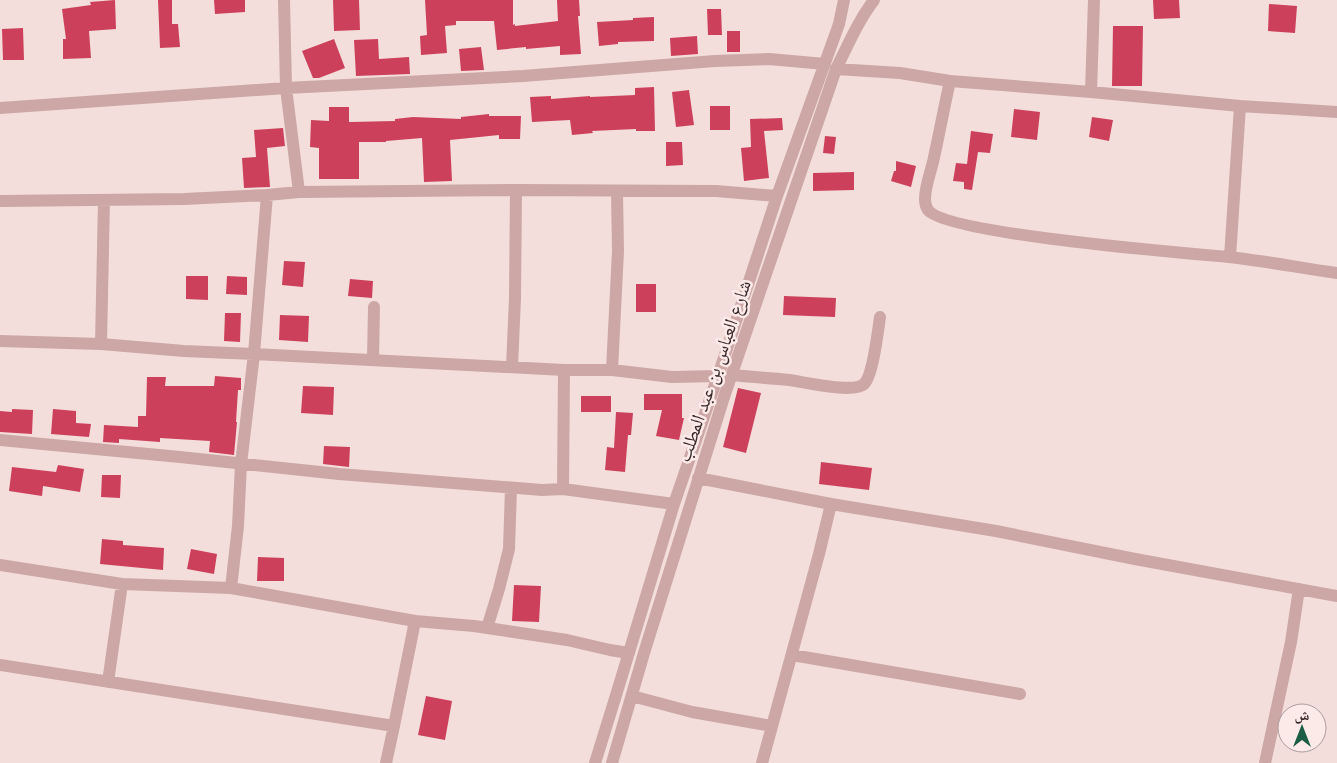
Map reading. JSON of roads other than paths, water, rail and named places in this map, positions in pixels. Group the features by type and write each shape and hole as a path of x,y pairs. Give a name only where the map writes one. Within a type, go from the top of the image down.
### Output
{"street":[{"path":"284,0 286,88 299,192"},
{"name":"شارع العباس بن عبد المطلب","path":"612,763 698,478 831,67 844,0"},
{"name":"شارع العباس بن عبد المطلب","path":"595,763 674,504 777,196 831,67 864,12 874,0"},
{"path":"1091,92 1094,0"},
{"path":"0,108 286,88 523,76 715,61 769,59 900,73 950,81 1240,106 1337,112"},
{"path":"950,81 925,199 928,211 941,218 976,227 1040,238 1230,258 1337,273"},
{"path":"1230,258 1240,106"},
{"path":"0,201 184,198 299,192 516,190 716,191 777,196"},
{"path":"512,367 516,190"},
{"path":"612,370 618,251 618,191"},
{"path":"231,588 238,526 241,464 254,354 267,195"},
{"path":"102,344 104,200"},
{"path":"373,360 374,307"},
{"path":"732,375 839,387 857,387 864,384 867,380 872,366 880,317"},
{"path":"0,341 102,344 184,351 564,370 612,370 672,377 718,376"},
{"path":"563,489 564,370"},
{"path":"0,440 340,474 511,488 563,489 674,504"},
{"path":"698,478 831,504 996,531 1134,559 1337,596"},
{"path":"487,628 509,549 511,488"},
{"path":"762,763 831,504"},
{"path":"0,565 122,584 231,588 415,621 487,628 567,640 629,653"},
{"path":"108,682 122,584"},
{"path":"1265,763 1291,642 1299,589"},
{"path":"386,763 415,621"},
{"path":"792,656 1020,694"},
{"path":"0,665 394,726"},
{"path":"632,696 692,712 772,726"}]}
